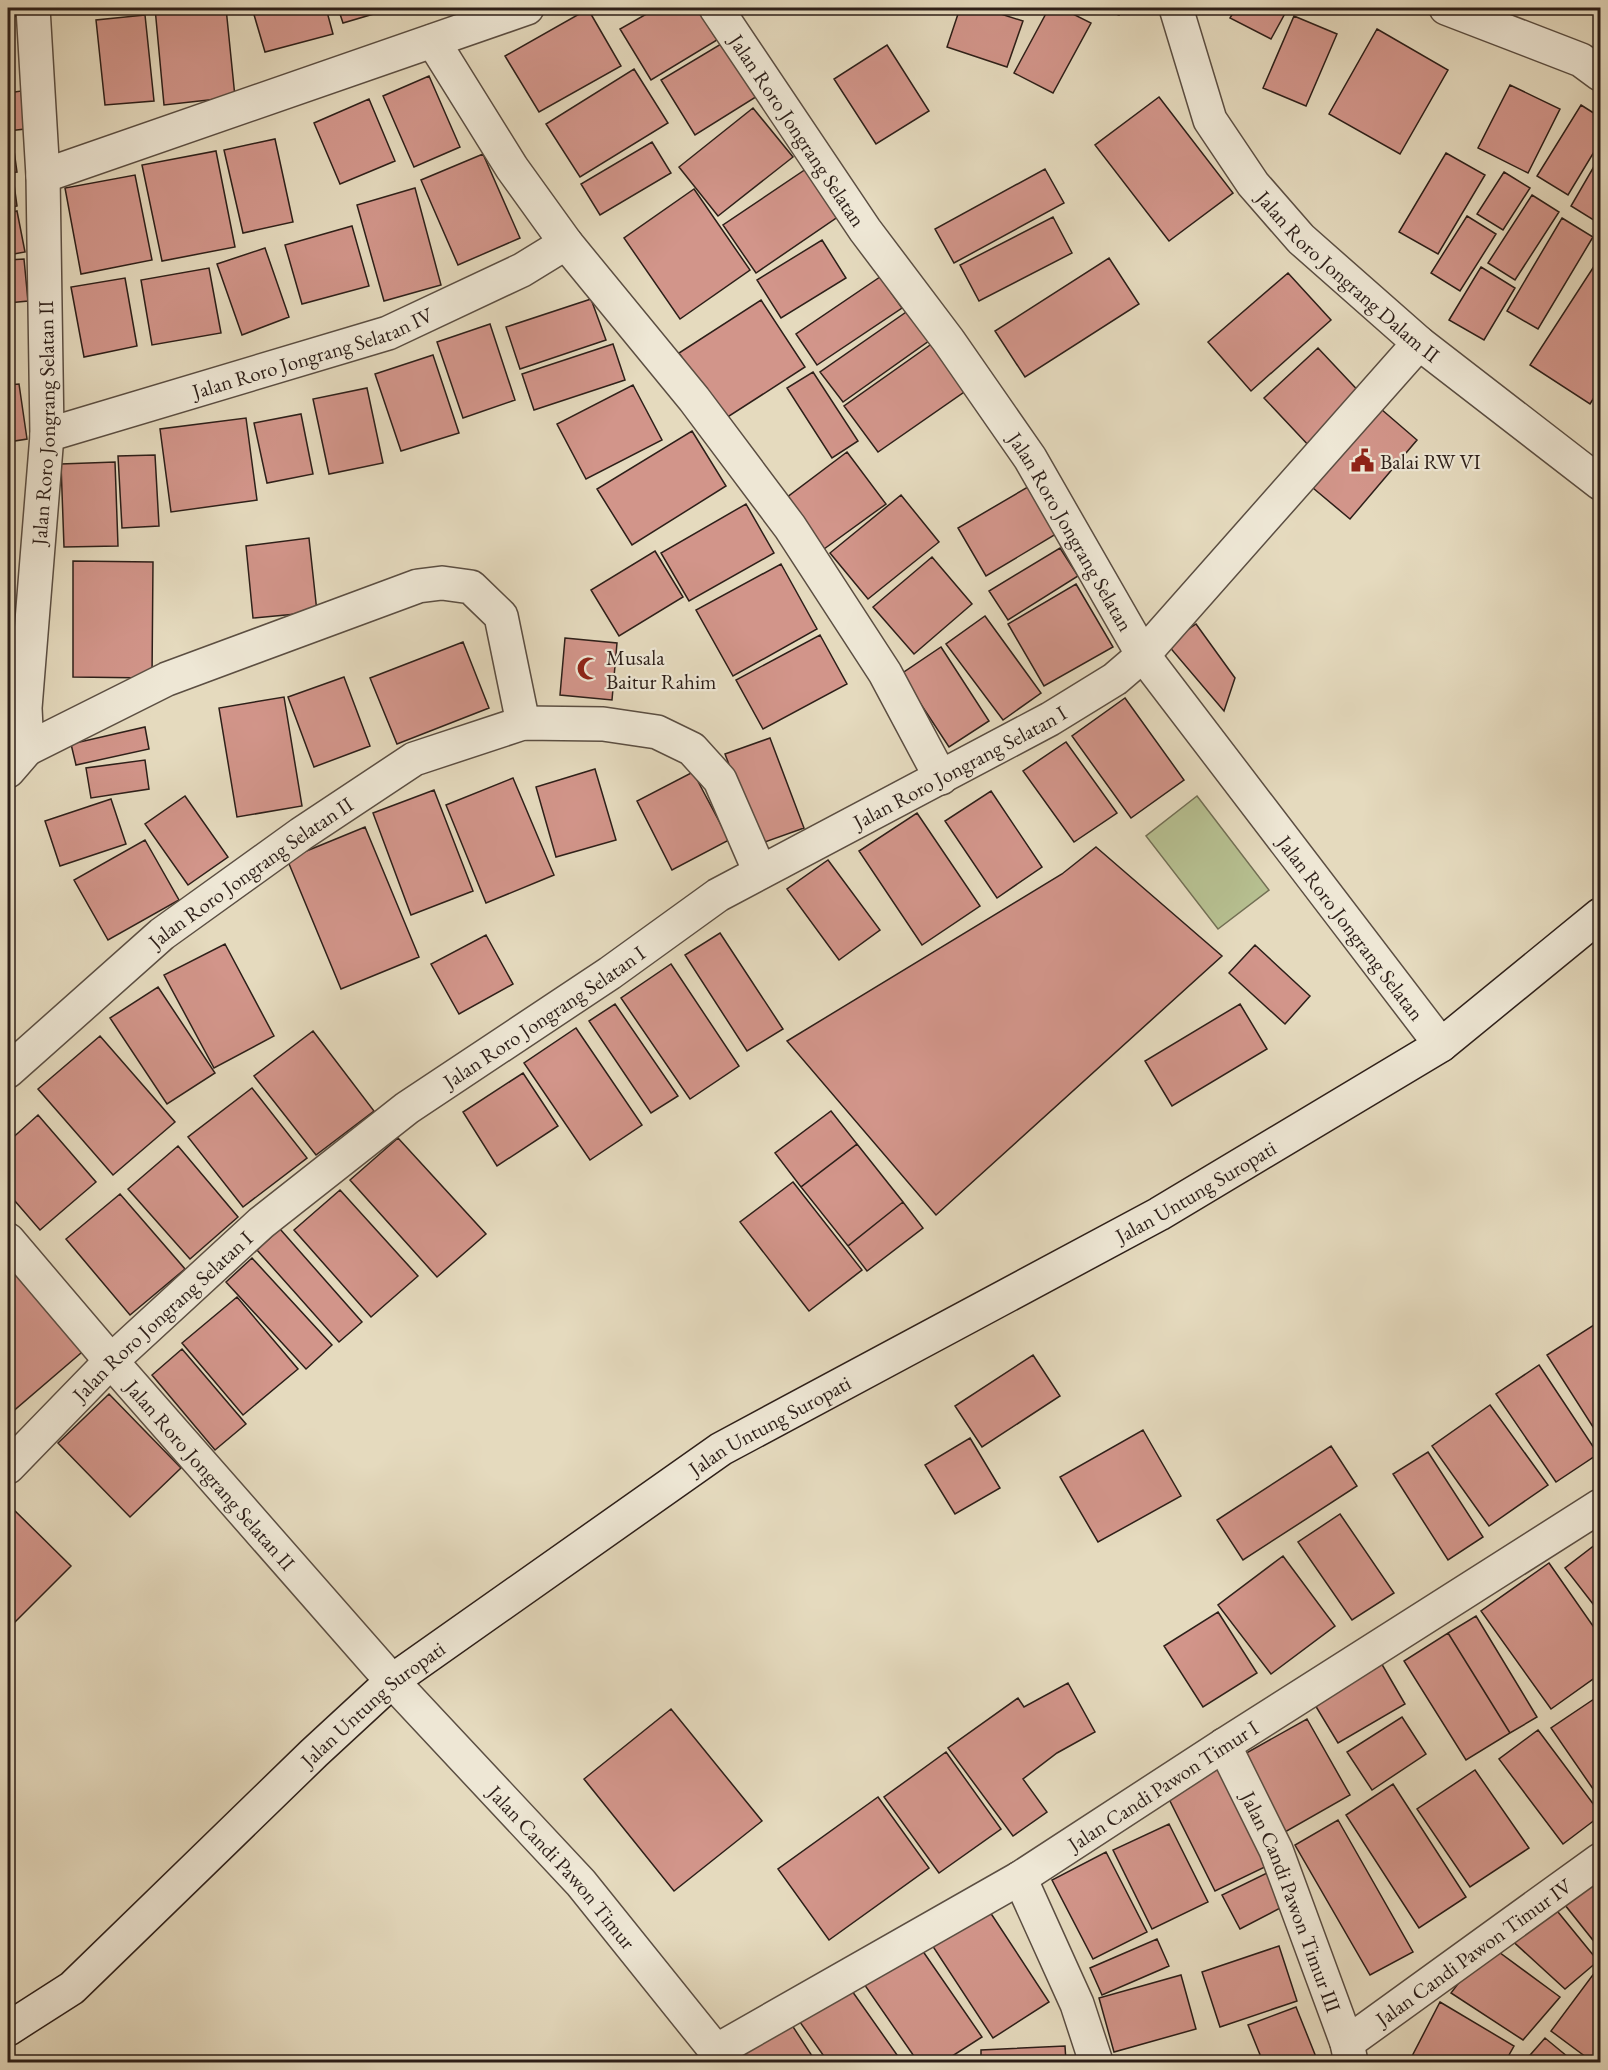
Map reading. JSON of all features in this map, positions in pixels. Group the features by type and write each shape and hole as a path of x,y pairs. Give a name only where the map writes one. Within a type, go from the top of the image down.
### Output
{"street":[{"name":"Jalan Roro Jongrang Selatan II","path":"17,760 24,708 47,435 44,176 33,8"},
{"path":"44,176 527,8"},
{"name":"Jalan Roro Jongrang Selatan","path":"716,8 865,230 948,340 1030,458 1143,655 1441,1045"},
{"name":"Jalan Roro Jongrang Dalam II","path":"1176,8 1210,120 1253,184 1300,239 1419,343 1600,483"},
{"path":"1446,8 1581,60 1600,74"},
{"path":"433,40 513,168 566,243 694,399 790,527 885,673 941,778"},
{"name":"Jalan Roro Jongrang Selatan IV","path":"47,435 388,333 522,270 566,243"},
{"name":"Jalan Roro Jongrang Selatan I","path":"8,1467 111,1361 261,1223 407,1108 610,973 718,895 1050,719 1115,679 1143,655 1419,343"},
{"path":"17,760 167,679 418,586 442,584 471,587 501,616 523,723"},
{"path":"8,677 24,708"},
{"name":"Jalan Roro Jongrang Selatan II","path":"8,1071 162,934 301,834 414,759 523,723 603,724 657,732 692,749 720,780 760,872"},
{"name":"Jalan Untung Suropati","path":"8,2029 72,1988 314,1753 392,1681 721,1449 1159,1214 1441,1045 1600,915"},
{"name":"Jalan Roro Jongrang Selatan II","path":"8,1239 111,1361 392,1681"},
{"name":"Jalan Candi Pawon Timur I","path":"719,2057 1020,1878 1224,1745 1600,1506"},
{"name":"Jalan Candi Pawon Timur","path":"392,1681 581,1883 719,2057"},
{"name":"Jalan Candi Pawon Timur III","path":"1224,1745 1276,1850 1349,2053"},
{"name":"Jalan Candi Pawon Timur IV","path":"1349,2053 1600,1860"},
{"path":"1020,1878 1077,2004 1096,2062"}],"green space":[{"path":"1197,796 1269,890 1218,929 1146,836"}],"building":[{"path":"8,8 20,8 21,16 8,17"},
{"path":"155,8 226,8 235,97 164,105"},
{"path":"252,8 326,8 333,34 265,52"},
{"path":"338,8 394,8 343,23"},
{"path":"657,8 697,8 717,40 651,80 620,29"},
{"path":"960,8 982,8 1023,21 1007,67 947,47"},
{"path":"1049,8 1061,8 1091,23 1053,93 1014,73"},
{"path":"1099,8 1122,8 1119,15"},
{"path":"1236,8 1288,8 1271,39 1230,18"},
{"path":"588,9 621,66 539,112 505,56"},
{"path":"145,15 154,101 105,105 96,20"},
{"path":"1294,16 1337,34 1306,106 1263,88"},
{"path":"1377,29 1448,70 1400,154 1329,114"},
{"path":"726,41 759,95 695,135 661,80"},
{"path":"887,45 929,111 876,144 834,79"},
{"path":"634,69 668,123 580,177 546,124"},
{"path":"429,76 460,147 414,167 383,96"},
{"path":"1510,85 1560,109 1528,173 1478,148"},
{"path":"21,91 25,129 8,131 8,93"},
{"path":"1159,97 1233,193 1169,241 1095,145"},
{"path":"369,99 395,161 340,184 314,123"},
{"path":"1581,105 1600,117 1600,142 1568,195 1537,176"},
{"path":"753,108 793,157 718,216 679,167"},
{"path":"275,139 293,222 243,233 224,150"},
{"path":"652,142 671,173 600,215 581,184"},
{"path":"13,143 17,172 8,173 8,144"},
{"path":"216,151 235,247 162,261 142,165"},
{"path":"1446,153 1485,175 1438,254 1399,232"},
{"path":"483,154 520,238 458,265 421,180"},
{"path":"1600,156 1600,224 1571,206"},
{"path":"809,167 842,214 756,273 723,225"},
{"path":"1045,169 1064,203 954,263 935,229"},
{"path":"1504,172 1530,188 1503,230 1477,214"},
{"path":"135,175 152,260 81,274 65,188"},
{"path":"13,177 17,206 8,208 8,178"},
{"path":"415,188 441,285 384,301 357,205"},
{"path":"694,189 750,270 680,319 624,238"},
{"path":"1532,195 1559,212 1515,280 1488,263"},
{"path":"17,211 25,252 8,255 8,213"},
{"path":"1467,216 1496,234 1460,291 1431,273"},
{"path":"1053,217 1072,253 979,301 960,265"},
{"path":"1562,218 1593,237 1538,329 1507,311"},
{"path":"352,226 369,286 302,304 285,245"},
{"path":"822,240 846,278 781,318 757,280"},
{"path":"265,248 289,317 242,335 217,264"},
{"path":"1600,257 1600,388 1590,404 1530,365"},
{"path":"1109,258 1139,304 1025,377 995,331"},
{"path":"24,259 28,301 8,303 8,260"},
{"path":"1481,267 1515,288 1484,340 1449,320"},
{"path":"209,268 221,333 152,345 141,280"},
{"path":"1288,273 1331,320 1251,391 1208,342"},
{"path":"880,277 902,308 817,365 796,334"},
{"path":"125,278 137,346 84,357 71,287"},
{"path":"591,299 606,340 520,369 506,327"},
{"path":"761,300 805,367 723,420 679,353"},
{"path":"912,308 933,338 843,402 820,372"},
{"path":"490,324 515,400 463,418 437,342"},
{"path":"933,343 967,390 878,452 844,406"},
{"path":"613,344 625,380 534,410 522,374"},
{"path":"1318,348 1365,398 1311,448 1264,398"},
{"path":"433,355 459,433 401,451 375,374"},
{"path":"813,372 858,441 832,458 787,388"},
{"path":"19,384 27,439 8,442 8,385"},
{"path":"633,385 662,440 586,479 557,424"},
{"path":"367,388 383,463 329,474 313,399"},
{"name":"Balai RW VI","path":"1374,403 1417,440 1350,519 1307,483"},
{"path":"301,414 313,474 267,483 254,423"},
{"path":"246,418 257,500 171,512 160,429"},
{"path":"692,431 726,486 632,545 597,489"},
{"path":"847,452 886,504 824,549 786,498"},
{"path":"155,455 159,526 122,528 118,456"},
{"path":"115,462 118,546 64,547 61,464"},
{"path":"1033,484 1061,531 986,576 958,528"},
{"path":"901,495 939,542 868,599 830,553"},
{"path":"746,504 774,553 689,601 661,553"},
{"path":"309,538 317,612 253,618 246,546"},
{"path":"1060,548 1078,576 1008,620 989,591"},
{"path":"655,551 683,597 619,636 591,590"},
{"path":"932,557 972,604 914,654 873,607"},
{"path":"73,561 153,562 152,678 73,677"},
{"path":"781,564 817,629 733,676 696,610"},
{"path":"1076,584 1113,647 1044,686 1008,624"},
{"path":"985,616 1041,693 1003,720 946,644"},
{"path":"1196,624 1235,678 1224,711 1167,644"},
{"path":"820,635 847,684 763,729 736,680"},
{"name":"Musala Baitur Rahim","path":"565,638 617,643 612,700 560,695"},
{"path":"463,642 489,708 397,744 370,678"},
{"path":"941,647 989,721 949,747 901,674"},
{"path":"344,677 370,746 314,767 288,697"},
{"path":"284,697 302,806 237,817 219,708"},
{"path":"1125,698 1184,780 1131,818 1072,736"},
{"path":"145,727 149,749 76,765 71,744"},
{"path":"770,738 804,828 759,844 725,754"},
{"path":"1066,742 1117,813 1074,842 1023,771"},
{"path":"145,760 149,789 91,798 86,768"},
{"path":"595,769 616,840 556,857 536,787"},
{"path":"693,772 729,840 672,870 637,801"},
{"path":"513,778 554,875 486,903 446,805"},
{"path":"434,790 473,891 411,915 373,813"},
{"path":"991,791 1042,867 997,898 945,821"},
{"path":"185,796 228,857 188,885 145,824"},
{"path":"111,799 126,844 60,866 45,821"},
{"path":"917,813 980,906 922,945 859,851"},
{"path":"365,827 419,957 341,989 287,859"},
{"path":"145,840 179,900 108,940 74,880"},
{"path":"1096,847 1222,956 936,1215 787,1041 1062,874"},
{"path":"828,860 880,930 839,960 787,889"},
{"path":"720,933 783,1029 747,1051 685,955"},
{"path":"486,935 513,984 459,1014 431,964"},
{"path":"225,944 274,1036 214,1068 164,975"},
{"path":"1255,945 1310,996 1285,1024 1229,973"},
{"path":"671,964 739,1066 690,1099 621,998"},
{"path":"158,987 215,1073 167,1104 110,1018"},
{"path":"615,1004 678,1096 651,1113 589,1021"},
{"path":"1240,1004 1267,1049 1172,1106 1145,1061"},
{"path":"576,1028 642,1125 590,1160 524,1063"},
{"path":"313,1031 374,1111 316,1155 254,1076"},
{"path":"100,1036 175,1122 113,1175 38,1089"},
{"path":"523,1073 558,1126 497,1166 463,1112"},
{"path":"252,1088 307,1158 243,1207 188,1137"},
{"path":"831,1111 857,1144 801,1187 775,1153"},
{"path":"38,1115 96,1182 40,1230 8,1193 8,1142"},
{"path":"398,1138 486,1234 437,1277 350,1180"},
{"path":"857,1144 903,1202 848,1246 801,1187"},
{"path":"178,1146 238,1217 190,1259 128,1189"},
{"path":"793,1182 862,1270 809,1311 740,1222"},
{"path":"340,1190 418,1276 371,1317 294,1230"},
{"path":"120,1194 185,1269 130,1315 66,1239"},
{"path":"903,1202 923,1228 867,1271 848,1246"},
{"path":"280,1229 362,1322 339,1342 257,1250"},
{"path":"252,1258 332,1345 306,1369 226,1282"},
{"path":"19,1267 88,1347 11,1413 8,1408 8,1277"},
{"path":"237,1297 298,1369 243,1415 182,1343"},
{"path":"1600,1321 1600,1438 1547,1355"},
{"path":"182,1349 246,1424 215,1450 152,1375"},
{"path":"1033,1355 1060,1396 982,1447 955,1406"},
{"path":"1539,1365 1598,1454 1556,1482 1496,1394"},
{"path":"109,1394 181,1468 130,1517 58,1443"},
{"path":"1490,1405 1548,1485 1489,1526 1432,1446"},
{"path":"1143,1430 1181,1496 1098,1542 1060,1477"},
{"path":"970,1438 1000,1488 955,1514 925,1465"},
{"path":"1331,1446 1357,1486 1243,1560 1217,1520"},
{"path":"1428,1452 1483,1537 1448,1560 1393,1474"},
{"path":"9,1505 71,1566 12,1625 8,1621"},
{"path":"1340,1514 1394,1593 1352,1620 1298,1542"},
{"path":"1600,1541 1600,1613 1565,1568"},
{"path":"1283,1556 1335,1626 1271,1674 1218,1605"},
{"path":"1549,1563 1600,1636 1600,1674 1551,1709 1481,1611"},
{"path":"1218,1612 1257,1673 1203,1707 1164,1646"},
{"path":"1476,1616 1537,1717 1510,1733 1448,1633"},
{"path":"1448,1633 1510,1733 1466,1760 1404,1661"},
{"path":"1380,1661 1405,1704 1338,1743 1312,1700"},
{"path":"1068,1683 1095,1732 1057,1753 1023,1779 1047,1812 1013,1836 948,1748 1018,1698 1024,1707"},
{"path":"1597,1697 1600,1703 1600,1799 1551,1728"},
{"path":"671,1709 762,1821 674,1891 584,1779"},
{"path":"1402,1717 1426,1754 1372,1790 1347,1752"},
{"path":"1307,1719 1350,1795 1285,1832 1241,1756"},
{"path":"1538,1730 1600,1813 1600,1816 1563,1844 1499,1759"},
{"path":"946,1752 1001,1829 939,1873 884,1797"},
{"path":"1218,1768 1267,1866 1215,1891 1166,1793"},
{"path":"1475,1770 1529,1848 1470,1887 1417,1809"},
{"path":"1393,1784 1466,1897 1419,1928 1346,1815"},
{"path":"878,1797 929,1868 829,1940 778,1869"},
{"path":"1338,1820 1413,1952 1370,1975 1295,1845"},
{"path":"1169,1824 1208,1902 1152,1929 1113,1850"},
{"path":"1106,1852 1147,1932 1093,1959 1052,1880"},
{"path":"1269,1872 1286,1905 1240,1929 1222,1895"},
{"path":"1600,1877 1600,1949 1565,1905"},
{"path":"1549,1901 1598,1961 1565,1989 1507,1936"},
{"path":"988,1909 1049,2002 993,2038 932,1945"},
{"path":"1157,1939 1169,1966 1102,1995 1090,1968"},
{"path":"1488,1944 1560,1997 1523,2040 1451,1993"},
{"path":"1279,1946 1297,2001 1220,2027 1202,1972"},
{"path":"920,1947 982,2037 943,2062 918,2062 864,1984"},
{"path":"1595,1972 1600,1976 1600,2046 1590,2060 1551,2031"},
{"path":"1181,1975 1196,2029 1114,2052 1099,1998"},
{"path":"845,1981 902,2062 828,2062 795,2015"},
{"path":"1440,2002 1514,2046 1505,2062 1409,2062"},
{"path":"1296,2007 1318,2062 1263,2062 1248,2025"},
{"path":"786,2016 816,2062 743,2062 734,2050"},
{"path":"1545,2038 1574,2062 1524,2062"},
{"path":"1065,2046 1066,2062 981,2062 981,2050"},
{"path":"1208,2056 1210,2062 1187,2062"}],"place":[{"name":"Balai RW VI","path":"1362,461"},
{"name":"Musala Baitur Rahim","path":"588,669"}]}
